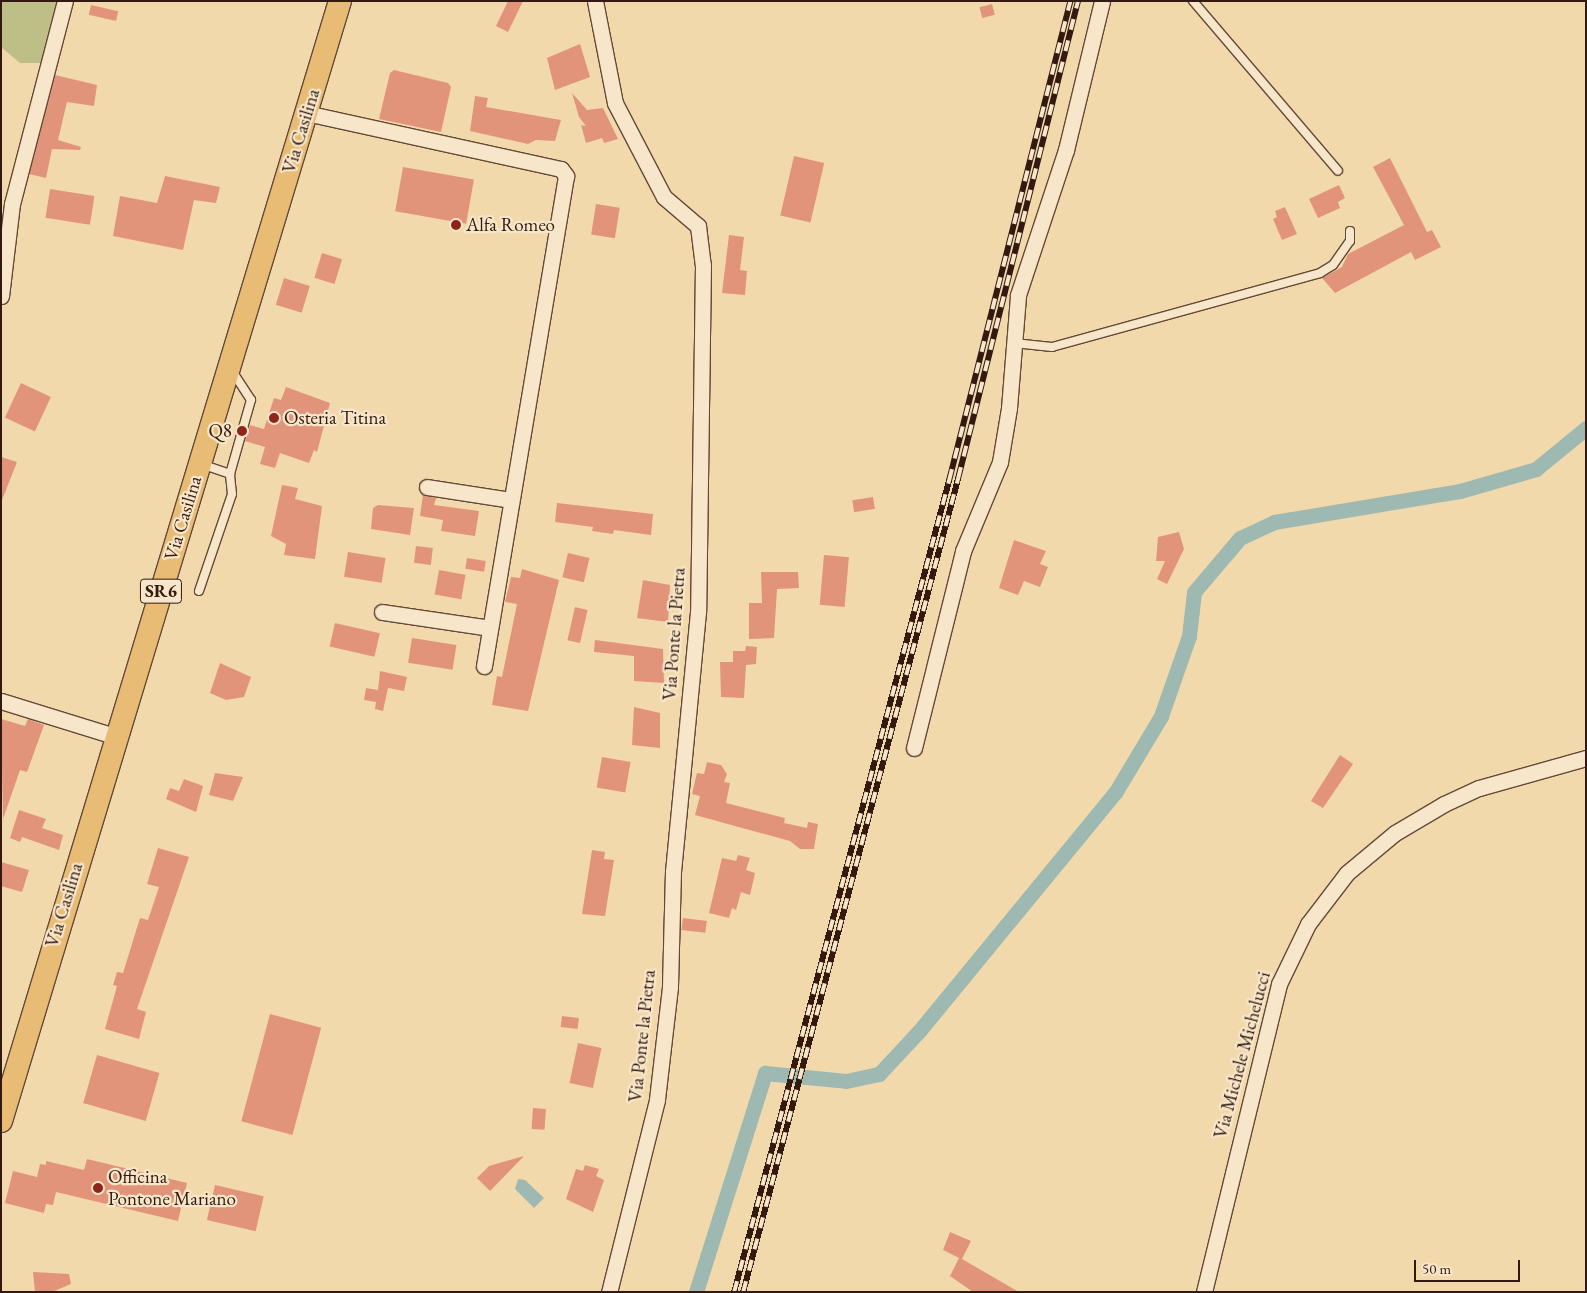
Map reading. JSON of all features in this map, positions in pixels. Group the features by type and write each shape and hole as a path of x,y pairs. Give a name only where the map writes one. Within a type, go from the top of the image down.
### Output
{"main road":[{"name":"Via Casilina","path":"1,1121 340,1"}],"street":[{"path":"1,296 5,237 38,97 65,1"},
{"name":"Via Ponte la Pietra","path":"595,1 615,103 664,197 698,226 703,265 698,612 673,871 670,987 657,1100 608,1292"},
{"path":"914,748 963,551 1000,462 1018,295 1066,150 1102,1"},
{"path":"306,113 561,169 566,176 484,666"},
{"path":"428,487 511,500"},
{"path":"382,612 490,628"},
{"path":"1,701 117,737"},
{"name":"Via Michele Michelucci","path":"1204,1292 1279,984 1308,924 1347,873 1395,833 1444,804 1480,788 1586,758"}],"lane":[{"path":"1193,1 1338,171"},
{"path":"1014,343 1052,348 1320,274 1333,265 1350,242 1350,231"},
{"path":"199,591 232,494 230,474 251,400 229,367"},
{"path":"199,464 230,474"}],"green space":[{"path":"1,1 61,1 41,63 20,63 1,47"}],"water":[{"path":"518,1179 525,1180 544,1198 534,1208 515,1189"}],"building":[{"path":"508,1 523,1 508,32 496,26"},
{"path":"992,4 995,15 982,18 979,7"},
{"path":"91,5 118,11 116,21 89,15"},
{"path":"580,44 590,77 555,90 547,58"},
{"path":"394,70 448,83 451,87 441,132 379,119 390,73"},
{"path":"55,75 97,85 94,106 67,102 58,140 81,147 80,150 52,149 46,178 29,174"},
{"path":"572,93 587,110 603,108 618,139 604,143 602,138 586,143 581,125 586,126 579,117"},
{"path":"475,96 488,98 486,107 561,120 555,141 536,140 528,144 470,131"},
{"path":"794,156 824,163 810,222 780,215"},
{"path":"1390,158 1427,232 1432,230 1441,247 1415,260 1411,252 1335,293 1322,278 1342,267 1348,254 1404,225 1373,167"},
{"path":"403,167 474,180 466,224 395,211"},
{"path":"165,176 220,187 216,203 194,200 183,250 113,236 120,196 157,203"},
{"path":"1339,185 1345,198 1338,202 1340,208 1318,218 1309,199"},
{"path":"50,189 94,196 90,225 45,218"},
{"path":"596,204 620,208 615,238 591,235"},
{"path":"1285,207 1297,234 1282,240 1273,219 1277,217 1275,211"},
{"path":"729,235 744,237 740,270 747,271 745,295 722,293"},
{"path":"322,253 342,259 334,284 314,278"},
{"path":"284,278 310,286 302,313 276,305"},
{"path":"21,383 51,397 35,431 5,417"},
{"path":"286,387 330,403 317,452 314,450 309,463 280,453 275,468 260,464 265,447 245,441 250,425 264,429 274,398 281,400"},
{"path":"1,457 17,462 2,500 1,499"},
{"path":"282,485 298,488 295,499 322,506 315,559 284,555 286,544 271,536"},
{"path":"423,495 436,498 434,505 479,511 475,536 441,531 443,520 420,516"},
{"path":"873,497 875,509 854,512 852,500"},
{"path":"557,503 653,514 651,535 614,530 613,534 592,531 593,527 555,522"},
{"path":"378,505 414,508 410,535 371,529 373,508"},
{"path":"1179,532 1184,549 1167,584 1157,579 1165,561 1156,561 1158,537"},
{"path":"1014,540 1046,551 1040,564 1048,567 1040,587 1024,581 1018,595 999,588"},
{"path":"416,546 433,548 431,565 414,563"},
{"path":"348,552 386,558 382,583 344,577"},
{"path":"568,553 589,558 584,582 562,577"},
{"path":"824,555 849,557 845,607 820,605"},
{"path":"467,558 486,561 484,572 465,569"},
{"path":"522,569 559,580 528,711 492,705 497,676 502,677 517,604 505,602 511,577 520,578"},
{"path":"439,570 466,575 461,599 435,595"},
{"path":"761,572 798,572 799,588 777,589 774,638 749,639 749,603 762,603"},
{"path":"643,580 670,585 668,622 637,618"},
{"path":"575,607 588,610 580,643 567,640"},
{"path":"335,623 380,633 374,657 330,646"},
{"path":"412,638 456,645 453,670 408,663"},
{"path":"595,640 663,649 664,683 634,681 634,656 594,652"},
{"path":"746,646 757,647 756,664 746,665 744,698 721,697 720,662 733,662 733,651 745,651"},
{"path":"220,663 251,677 244,697 226,700 210,693"},
{"path":"380,671 407,677 404,691 388,688 383,711 375,709 376,702 364,700 366,688 378,690"},
{"path":"634,707 660,713 660,748 632,745"},
{"path":"1,719 25,726 28,719 44,725 27,772 20,770 3,819"},
{"path":"1340,755 1353,764 1323,808 1311,801"},
{"path":"602,757 631,762 625,793 597,788"},
{"path":"707,762 721,765 727,774 724,782 730,783 726,803 785,818 784,823 807,828 808,822 818,824 814,849 800,849 790,841 695,815 700,796 692,794 697,773 704,774"},
{"path":"215,773 243,777 233,801 209,795"},
{"path":"184,779 203,786 196,812 166,799 170,788 179,791"},
{"path":"19,810 46,819 42,828 63,835 59,850 22,837 20,842 10,838"},
{"path":"158,848 189,857 137,1009 146,1012 139,1039 105,1029 117,986 113,985 117,972 123,973 140,918 148,920 159,887 147,884"},
{"path":"592,850 605,852 604,859 614,860 605,916 582,914"},
{"path":"738,855 750,858 746,870 755,873 750,895 741,892 736,910 732,908 729,918 709,913 722,858 736,861"},
{"path":"1,862 29,870 22,892 1,886"},
{"path":"683,918 707,921 705,933 682,930"},
{"path":"270,1014 321,1028 292,1135 241,1121"},
{"path":"562,1016 579,1018 578,1029 561,1027"},
{"path":"578,1043 601,1048 593,1088 569,1083"},
{"path":"97,1055 159,1073 146,1121 83,1103"},
{"path":"533,1108 546,1109 545,1130 532,1129"},
{"path":"524,1156 490,1191 477,1178 489,1166"},
{"name":"Officina Pontone Mariano","path":"87,1159 187,1183 178,1221 56,1192 53,1205 46,1204 44,1213 5,1203 13,1171 37,1177 40,1164 46,1165 46,1161 84,1170"},
{"path":"585,1165 599,1169 596,1176 604,1180 593,1212 566,1199 576,1169 583,1171"},
{"path":"215,1185 264,1196 256,1231 207,1220"},
{"path":"950,1232 971,1241 962,1259 1019,1292 973,1292 950,1276 959,1258 943,1250"},
{"path":"33,1272 69,1274 71,1284 52,1292 35,1292"}],"waterway":[{"path":"696,1292 765,1073 846,1081 879,1074 920,1030 1115,793 1161,716 1189,636 1194,592 1240,538 1274,522 1460,491 1536,469 1586,428"}],"railway":[{"path":"734,1292 949,480 1070,1"},
{"path":"743,1292 958,478 1078,1"}],"place":[{"name":"Alfa Romeo","path":"456,225"},
{"name":"Osteria Titina","path":"274,418"},
{"name":"Q8","path":"242,431"},
{"name":"Officina Pontone Mariano","path":"98,1188"}]}
